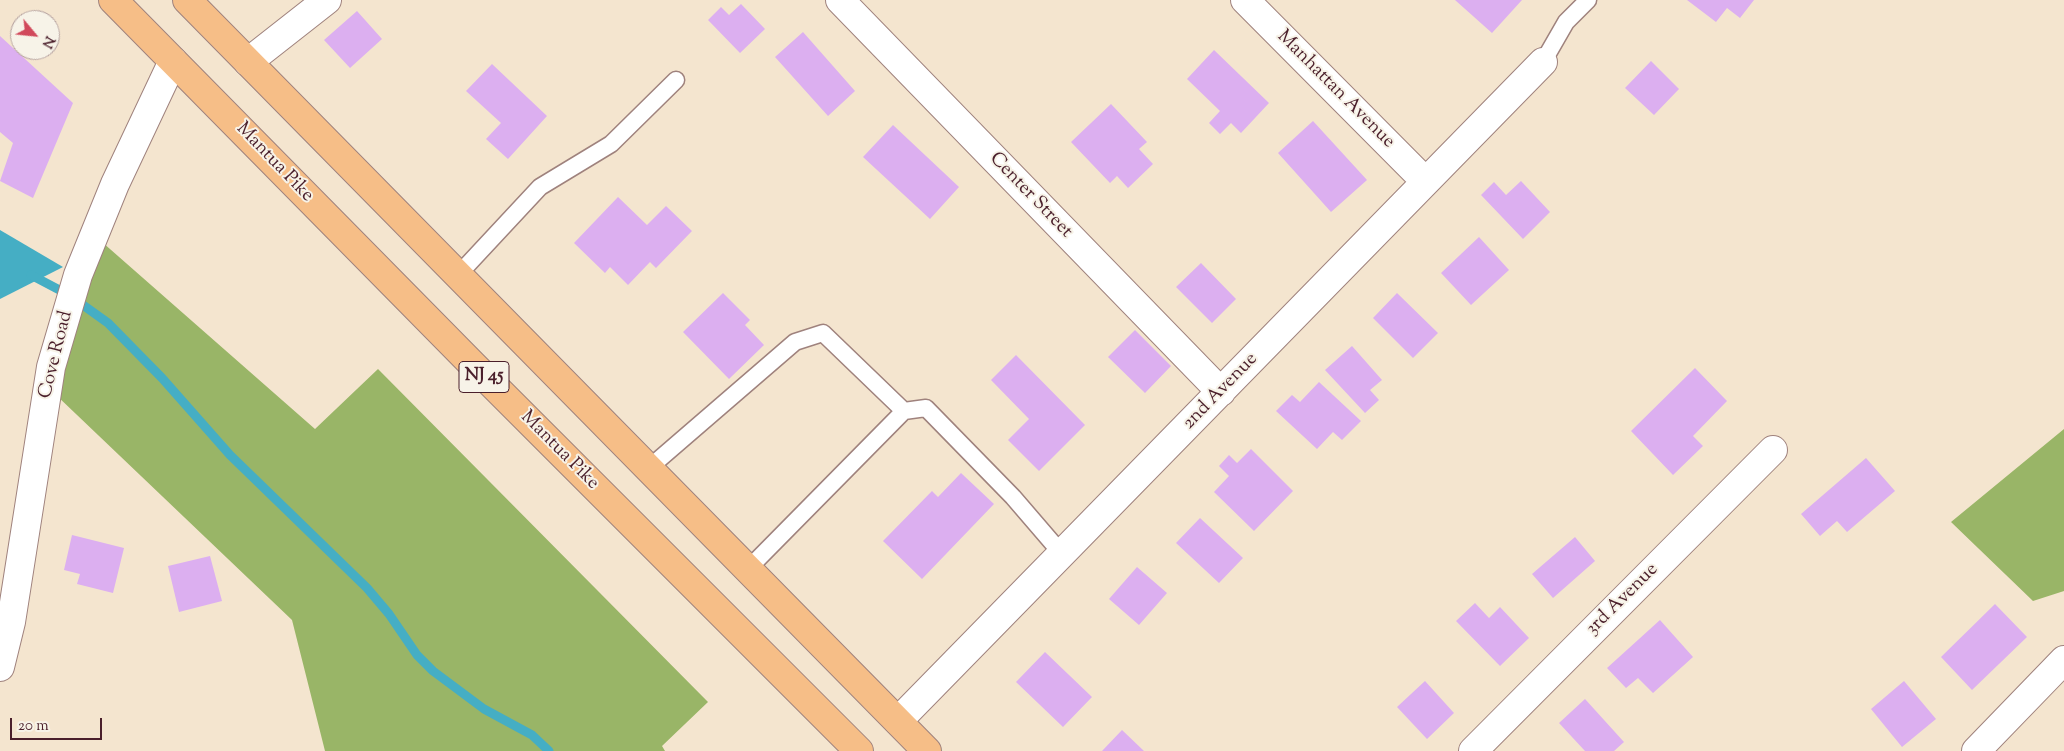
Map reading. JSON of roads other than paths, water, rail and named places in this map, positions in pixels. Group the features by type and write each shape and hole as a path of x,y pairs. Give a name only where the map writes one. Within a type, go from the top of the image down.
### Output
{"main road":[{"name":"Mantua Pike","path":"113,0 472,364 859,751"},
{"name":"NJ 45","path":"188,0 927,751"}],"street":[{"path":"248,62 327,0"},
{"name":"Center Street","path":"840,0 1221,392"},
{"name":"Manhattan Avenue","path":"1245,0 1425,180"},
{"name":"Cove Road","path":"0,667 11,622 51,368 82,266 115,184 173,61"},
{"name":"2nd Avenue","path":"898,721 1221,392 1425,180 1543,62"},
{"name":"3rd Avenue","path":"1473,751 1773,450"},
{"path":"1976,751 2064,660"}],"lane":[{"path":"1543,62 1566,22 1588,0"},
{"path":"458,275 540,187 611,144 676,80"},
{"path":"649,468 795,342 822,333 904,411"},
{"path":"748,569 904,411 926,408 1013,498 1062,554"}],"water":[{"path":"0,230 63,267 0,299"}],"waterway":[{"path":"31,275 69,295 108,323 162,378 230,455 367,588 389,614 417,655 433,671 484,709 532,735 549,751"}]}
